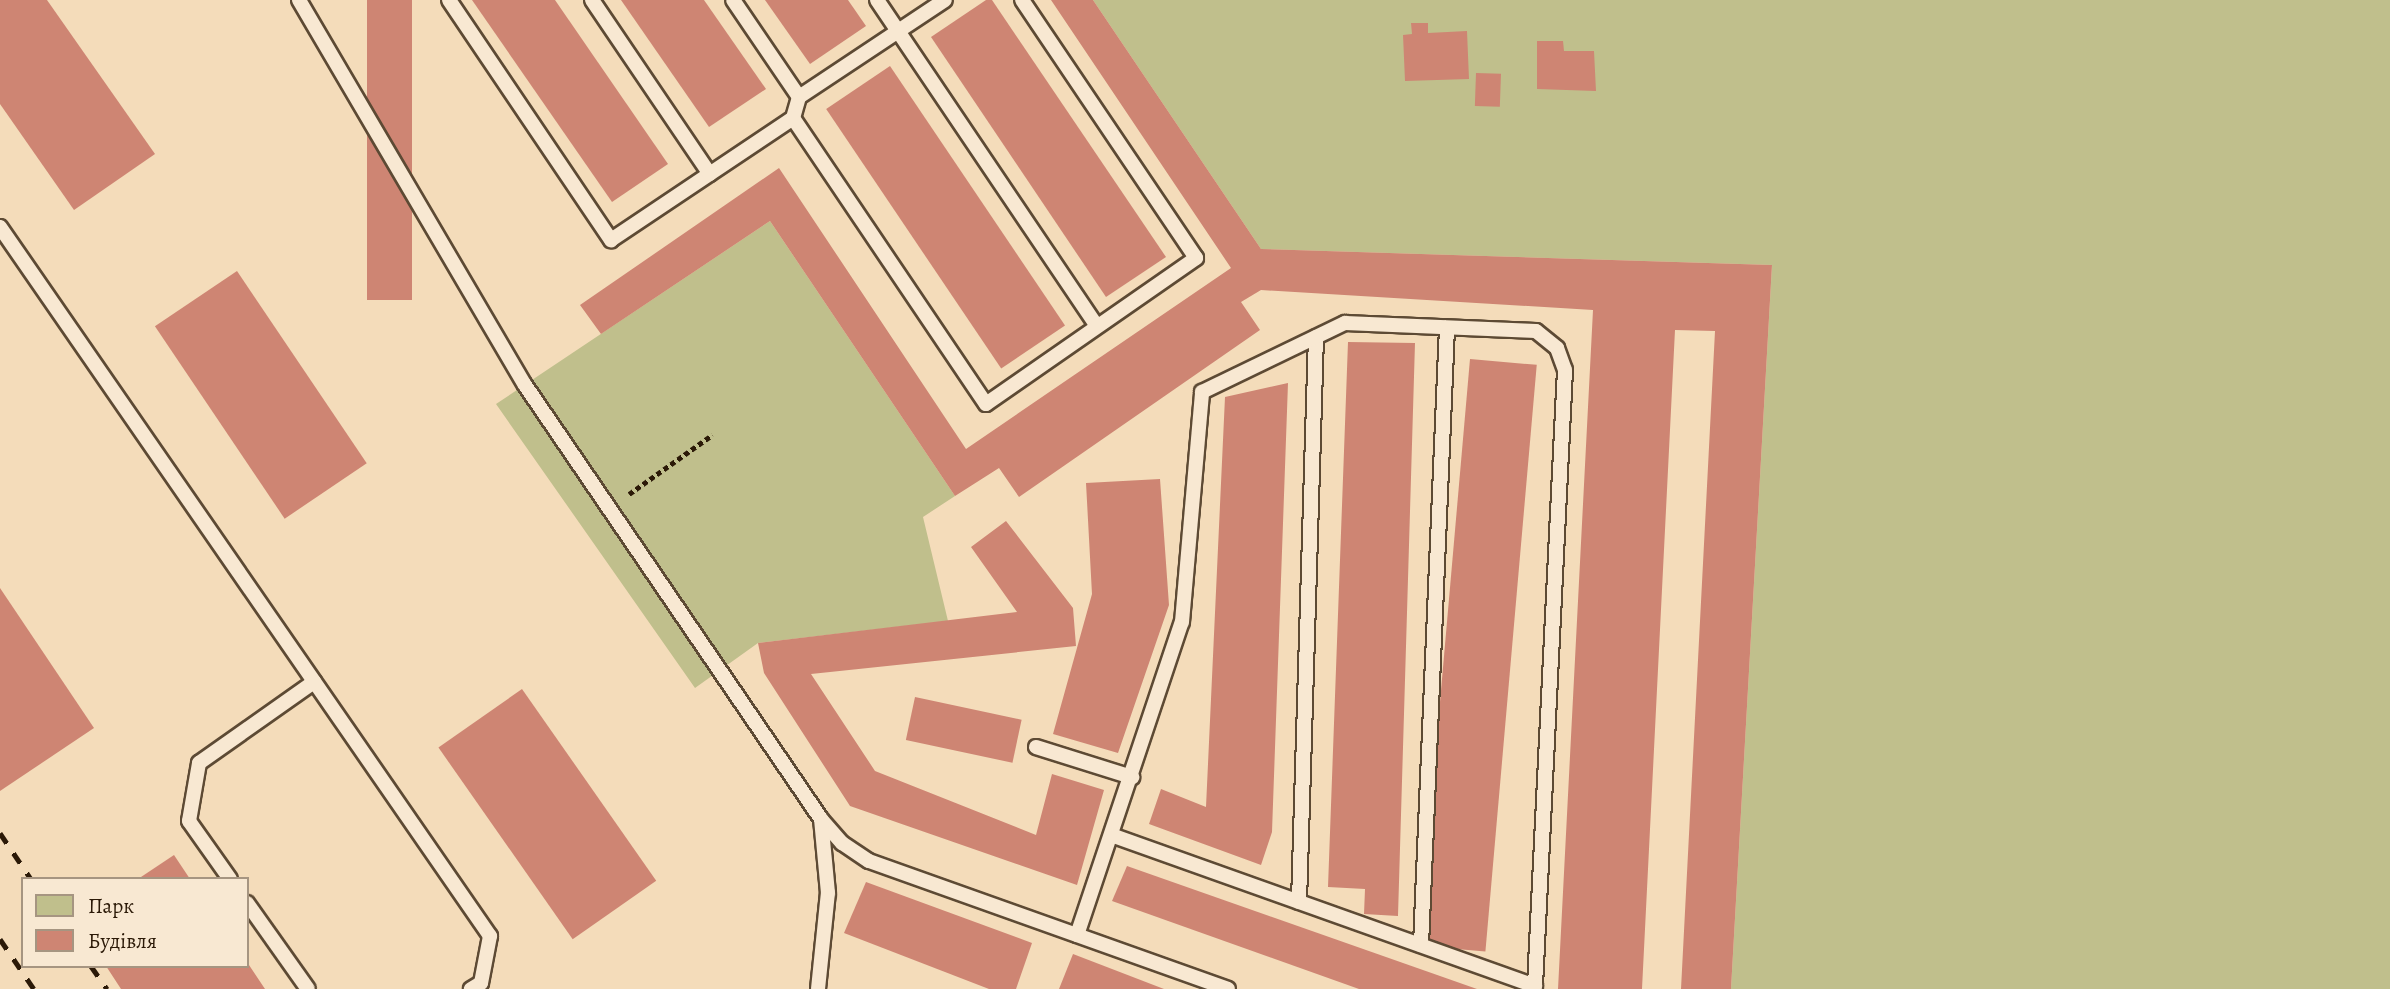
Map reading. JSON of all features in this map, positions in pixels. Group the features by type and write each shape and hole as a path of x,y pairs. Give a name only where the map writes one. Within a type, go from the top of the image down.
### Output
{"lane":[{"path":"299,0 524,385 821,820 842,844 869,861 1228,989"},
{"path":"449,0 611,240 793,118 799,97 945,0"},
{"path":"593,0 710,174"},
{"path":"733,0 799,97"},
{"path":"877,0 1097,326"},
{"path":"793,118 986,404 1196,258 1022,0"},
{"path":"0,227 490,936 481,983 471,989"},
{"path":"1077,935 1114,836 1182,622 1202,392 1345,323 1536,331 1557,348 1565,370 1535,986 1114,836"},
{"path":"1421,945 1447,328"},
{"path":"1299,902 1316,337"},
{"path":"229,877 189,821 199,763 314,682"},
{"path":"1036,747 1132,777"},
{"path":"818,989 828,893 821,820"},
{"path":"248,904 307,989"}],"path":[{"path":"609,509 712,435"}],"green space":[{"path":"1093,0 2390,0 2390,989 1731,989 1772,265 1261,249"},
{"path":"770,221 955,496 923,517 948,621 758,643 695,688 496,404"}],"building":[{"path":"0,0 47,0 155,154 74,210 0,104"},
{"path":"367,0 412,0 412,300 367,300"},
{"path":"472,0 555,0 668,164 612,202"},
{"path":"621,0 704,0 766,89 709,127"},
{"path":"765,0 848,0 866,26 810,64"},
{"path":"986,0 992,0 1166,257 1106,297 931,37"},
{"path":"1051,0 1093,0 1261,249 1772,265 1731,989 1681,989 1715,331 1675,330 1642,989 1558,989 1593,310 1261,290 1241,302 1260,330 1019,497 999,468 955,496 770,221 601,334 580,305 779,168 966,449 1231,268"},
{"path":"1411,23 1428,23 1428,33 1467,31 1469,79 1405,81 1403,35 1412,34"},
{"path":"1537,41 1563,41 1564,51 1594,51 1596,91 1537,89"},
{"path":"890,66 1065,325 1001,369 826,109"},
{"path":"1476,73 1501,74 1500,107 1475,106"},
{"path":"237,271 367,463 285,519 155,326"},
{"path":"1348,342 1415,343 1398,916 1364,914 1365,889 1328,887"},
{"path":"1470,359 1537,365 1485,952 1419,946"},
{"path":"1288,383 1272,832 1261,865 1149,824 1161,789 1206,807 1225,397"},
{"path":"1160,479 1169,605 1118,753 1053,734 1092,594 1086,483"},
{"path":"1006,521 1073,608 1076,646 811,674 875,771 1036,835 1052,774 1104,790 1077,885 850,806 764,673 758,643 1017,612 971,547"},
{"path":"0,588 94,728 0,791"},
{"path":"522,689 656,881 573,939 438,748"},
{"path":"915,697 1022,720 1012,763 906,740"},
{"path":"174,855 189,877 141,877"},
{"path":"1127,866 1477,989 1359,989 1112,901"},
{"path":"866,882 1032,943 1016,989 989,989 844,933"},
{"path":"1073,954 1164,989 1059,989"},
{"path":"248,964 265,989 121,989 107,968 248,968"}],"railway":[{"path":"0,833 30,877"},
{"path":"0,939 34,989"},
{"path":"92,968 107,989"}]}
